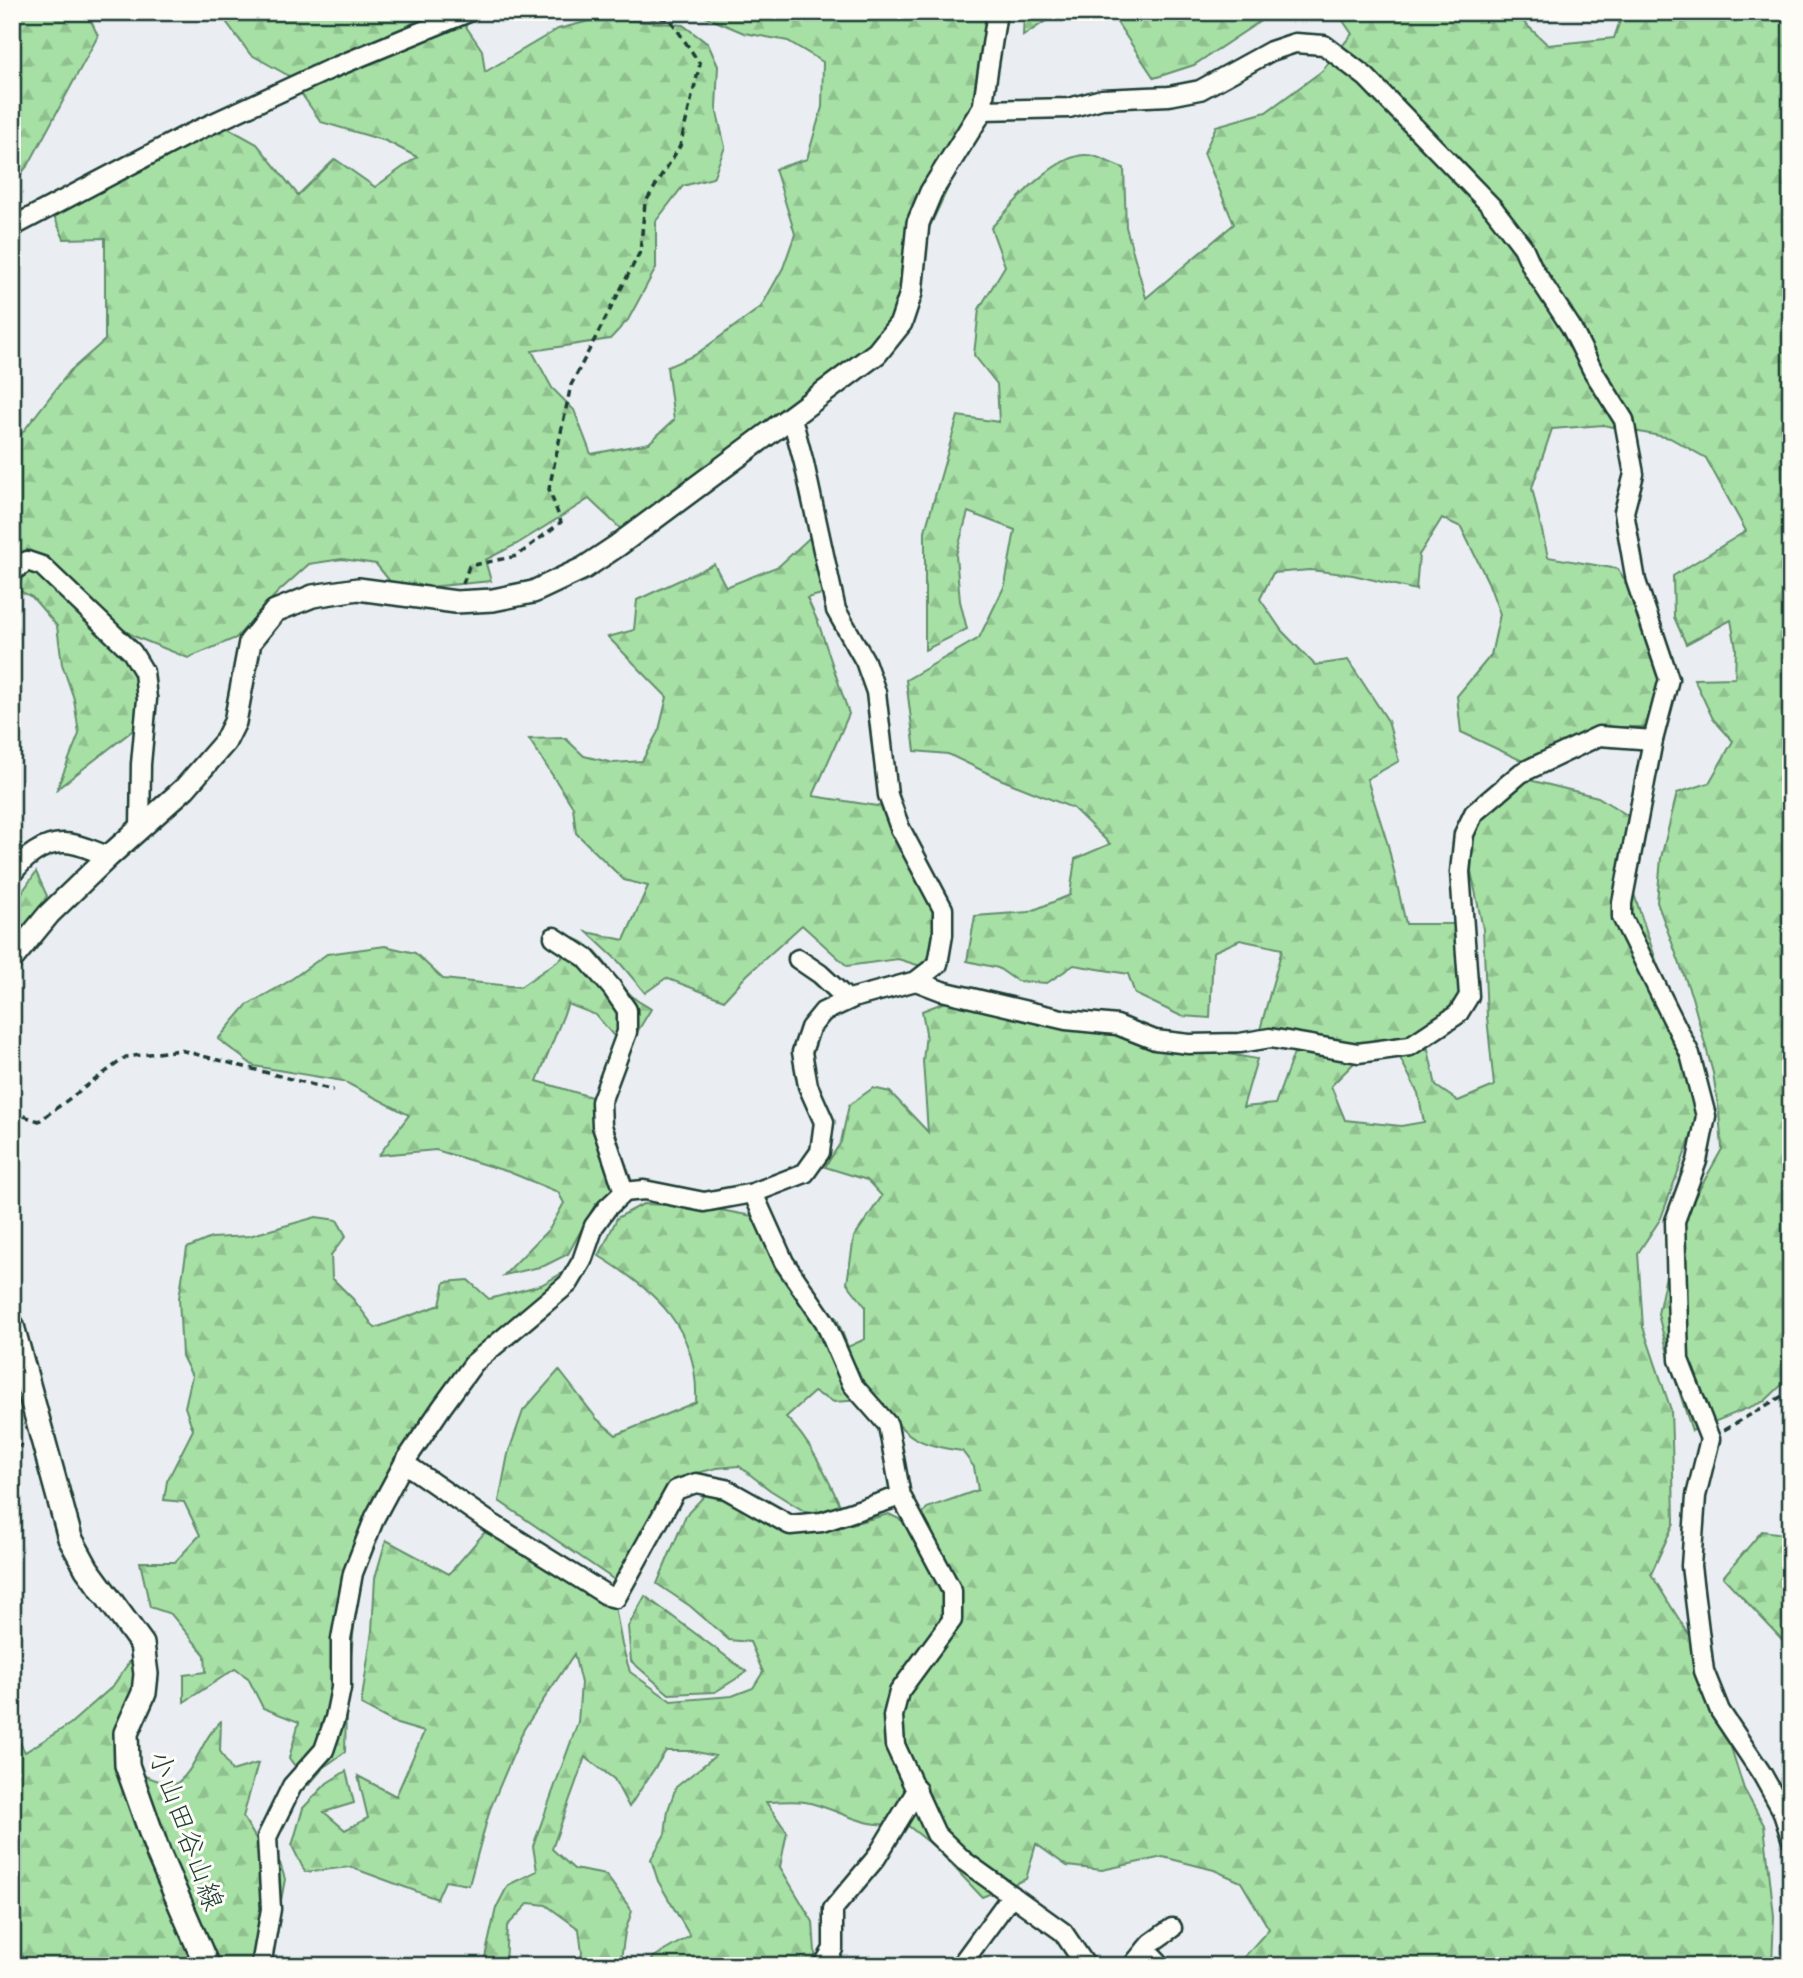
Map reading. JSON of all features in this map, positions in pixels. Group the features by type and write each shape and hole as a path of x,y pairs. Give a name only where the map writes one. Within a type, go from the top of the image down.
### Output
{"main road":[{"name":"小山田谷山線","path":"12,1326 70,1538 87,1569 142,1644 146,1674 144,1693 126,1733 127,1765 159,1854 208,1966"}],"street":[{"path":"12,227 184,137 328,71 469,12"},
{"path":"12,959 49,914 108,856 185,788 225,742 235,722 250,642 275,611 313,596 358,589 456,602 493,600 533,592 584,568 792,418 877,353 901,323 911,293 918,223 931,192 982,110 997,12"},
{"path":"982,110 1069,108 1102,99 1169,96 1200,90 1271,51 1295,43 1324,45 1366,77 1493,208 1523,247 1571,327 1592,371 1624,421 1634,474 1623,512 1636,581 1669,678 1653,740 1622,903 1622,917 1690,1054 1706,1116 1697,1161 1675,1221 1679,1360 1710,1438 1696,1496 1691,1566 1704,1671 1720,1711 1762,1774 1782,1810 1791,1838"},
{"path":"261,1966 271,1909 267,1837 292,1786 324,1750 335,1718 341,1688 341,1639 354,1573 375,1517 404,1462 474,1363 569,1283 582,1261 594,1226 607,1208 624,1192 644,1190 704,1202 753,1193 805,1173 820,1152 824,1122 808,1086 802,1052 810,1028 823,1012 848,1000 916,981 938,964 943,935 943,909 900,828 888,794 876,692 865,661 836,610 792,418"},
{"path":"12,572 27,561 42,566 132,652 144,672 146,699 140,829"},
{"path":"916,981 942,991 1066,1020 1117,1025 1155,1040 1189,1044 1240,1043 1270,1038 1358,1053 1410,1046 1458,1014 1469,996 1460,872 1464,834 1474,813 1521,773 1599,736 1653,740"},
{"path":"12,874 23,860 45,846 55,844 65,843 108,856"},
{"path":"554,937 586,958 627,1010 627,1032 601,1102 602,1126 624,1192"},
{"path":"798,959 820,974 848,1000"},
{"path":"753,1193 784,1262 825,1322 852,1384 888,1425 901,1496 952,1591 952,1620 899,1692 893,1716 895,1745 936,1834 964,1861 1063,1933 1086,1966"},
{"path":"404,1462 491,1523 608,1596 616,1598 676,1490 696,1483 726,1489 790,1525 822,1522 901,1496"},
{"path":"823,1966 833,1949 834,1909 876,1858 916,1790"},
{"path":"960,1966 1012,1895"},
{"path":"1132,1966 1146,1949 1171,1928"},
{"path":"1146,1949 1162,1966"}],"path":[{"path":"456,602 469,566 517,556 561,522 549,489 571,385 640,252 645,203 680,146 700,64 670,19 595,12"},
{"path":"12,1112 39,1121 126,1056 180,1049 333,1090"},
{"path":"1710,1438 1791,1391"}],"green space":[{"path":"12,12 87,12 98,36 29,164 12,185"},
{"path":"219,12 456,12 482,50 485,72 558,29 601,18 683,25 708,44 718,66 716,108 725,147 713,178 683,186 656,221 656,268 628,320 610,339 532,351 552,388 574,410 591,454 649,443 674,420 667,367 695,355 761,307 783,268 795,234 775,169 807,159 822,107 823,62 788,41 744,33 699,12 991,12 968,145 909,271 895,328 819,398 751,433 720,474 623,531 589,499 517,544 485,560 491,581 397,590 376,564 342,559 309,564 277,593 236,638 188,658 136,637 109,621 158,697 146,720 57,789 79,734 74,699 62,664 57,626 32,597 12,587 12,446 70,371 105,340 105,238 64,239 54,216 219,123 257,144 298,195 335,159 375,187 417,157 386,141 321,122 289,76 250,54"},
{"path":"1024,12 1052,12 1050,18 1023,36"},
{"path":"1110,12 1274,12 1194,65 1154,78"},
{"path":"1337,12 1513,12 1548,45 1614,38 1623,12 1791,12 1791,1376 1765,1401 1692,1431 1658,1314 1670,1256 1694,1199 1722,1149 1713,1073 1692,997 1657,902 1661,858 1677,793 1709,783 1733,741 1713,719 1694,679 1735,678 1736,648 1731,620 1686,644 1674,617 1673,576 1746,531 1706,458 1670,438 1603,425 1552,429 1532,488 1548,557 1618,569 1645,613 1660,662 1658,727 1607,727 1533,766 1461,732 1457,696 1491,655 1500,614 1488,582 1461,527 1442,518 1419,555 1416,590 1353,575 1310,570 1273,573 1260,599 1282,631 1315,665 1348,660 1388,721 1399,761 1367,779 1388,845 1406,924 1469,924 1471,979 1440,1028 1390,1041 1318,1044 1257,1041 1282,949 1240,940 1213,952 1210,1018 1181,1016 1135,994 1128,974 1074,965 1047,983 1017,981 998,968 967,961 975,916 1029,912 1070,895 1075,859 1110,844 1073,808 1000,779 948,754 915,751 906,680 979,638 1005,585 1015,530 968,512 956,555 960,601 967,629 925,650 925,531 958,416 999,422 997,384 974,355 979,309 1005,266 991,228 1034,183 1047,172 1074,157 1087,155 1124,168 1126,227 1146,298 1234,224 1204,153 1216,126 1266,112 1322,71 1352,34"},
{"path":"820,528 837,590 807,598 818,622 849,714 813,796 896,809 949,915 927,968 898,959 847,966 802,925 724,1000 666,978 645,993 620,963 587,932 624,940 648,886 624,880 576,833 573,807 529,739 565,738 584,756 613,763 642,761 659,730 667,697 608,637 634,630 637,600 714,564 726,587 779,566"},
{"path":"1517,777 1598,797 1638,822 1634,894 1666,990 1700,1112 1661,1218 1638,1253 1643,1327 1671,1410 1674,1523 1651,1574 1703,1658 1744,1789 1764,1825 1774,1916 1772,1966 1236,1966 1269,1929 1241,1882 1214,1870 1163,1857 1102,1870 1067,1866 1036,1844 1026,1879 982,1897 935,1847 902,1821 890,1824 865,1822 817,1805 791,1801 766,1802 787,1832 780,1867 813,1922 816,1966 758,1966 722,1957 718,1966 648,1966 654,1957 690,1936 658,1881 651,1859 665,1834 668,1810 676,1787 715,1756 692,1751 666,1751 629,1807 614,1779 585,1757 552,1849 574,1869 606,1875 632,1911 625,1932 620,1966 579,1966 582,1953 579,1929 546,1905 529,1903 507,1926 505,1966 483,1966 496,1908 508,1885 537,1871 533,1846 578,1722 581,1683 574,1654 524,1729 490,1809 469,1885 445,1881 437,1899 350,1867 305,1872 292,1846 303,1808 327,1783 346,1771 354,1803 324,1812 345,1830 368,1818 358,1776 396,1796 424,1732 397,1724 361,1705 372,1631 375,1578 386,1540 449,1574 490,1526 615,1606 630,1672 671,1701 732,1696 753,1688 763,1672 750,1642 729,1640 690,1606 657,1584 686,1515 707,1493 740,1498 791,1524 837,1528 889,1514 913,1526 927,1508 978,1490 974,1467 962,1451 945,1449 912,1436 903,1430 876,1399 834,1402 814,1392 786,1417 812,1450 844,1514 804,1511 739,1466 717,1468 673,1479 622,1585 499,1501 508,1454 523,1411 559,1370 597,1419 616,1435 696,1402 695,1376 682,1333 656,1298 599,1256 617,1218 643,1204 699,1206 752,1216 767,1229 801,1278 837,1319 848,1347 865,1339 865,1306 847,1283 854,1237 882,1196 867,1180 825,1167 841,1142 849,1105 873,1088 890,1092 928,1132 923,1061 926,1033 922,1011 966,994 1150,1032 1211,1051 1257,1059 1243,1107 1275,1104 1294,1053 1359,1058 1331,1086 1345,1120 1401,1126 1424,1122 1418,1093 1398,1054 1428,1049 1436,1086 1458,1101 1494,1086 1487,1017 1483,929 1471,871 1474,823"},
{"path":"36,872 47,896 12,952 12,907"},
{"path":"564,936 587,945 633,997 651,1009 633,1039 613,1035 596,1015 568,1004 537,1081 605,1101 620,1159 614,1189 595,1205 568,1254 544,1266 504,1275 550,1228 564,1203 558,1192 509,1172 436,1150 379,1155 409,1115 343,1081 254,1066 218,1039 247,1005 286,983 327,954 385,946 415,953 443,979 520,987 562,958"},
{"path":"316,1217 337,1220 346,1236 331,1255 332,1278 353,1299 375,1328 440,1305 445,1282 468,1280 489,1299 541,1285 564,1272 536,1309 472,1355 416,1426 364,1520 346,1710 345,1752 324,1767 309,1785 289,1758 299,1722 263,1708 248,1678 235,1669 184,1702 184,1675 206,1672 205,1655 171,1614 150,1607 140,1562 175,1562 200,1535 184,1502 164,1500 167,1481 193,1430 185,1407 192,1376 182,1356 179,1298 187,1248 211,1238 249,1236"},
{"path":"1762,1531 1791,1535 1791,1649 1723,1577"},
{"path":"645,1596 747,1672 715,1692 669,1694 631,1661 628,1627"},
{"path":"135,1654 140,1664 122,1768 173,1786 188,1772 208,1737 221,1721 220,1751 232,1771 258,1763 243,1817 258,1842 280,1863 285,1879 269,1966 12,1966 12,1831 15,1823 12,1822 12,1728 25,1752 70,1724 112,1687"}]}
